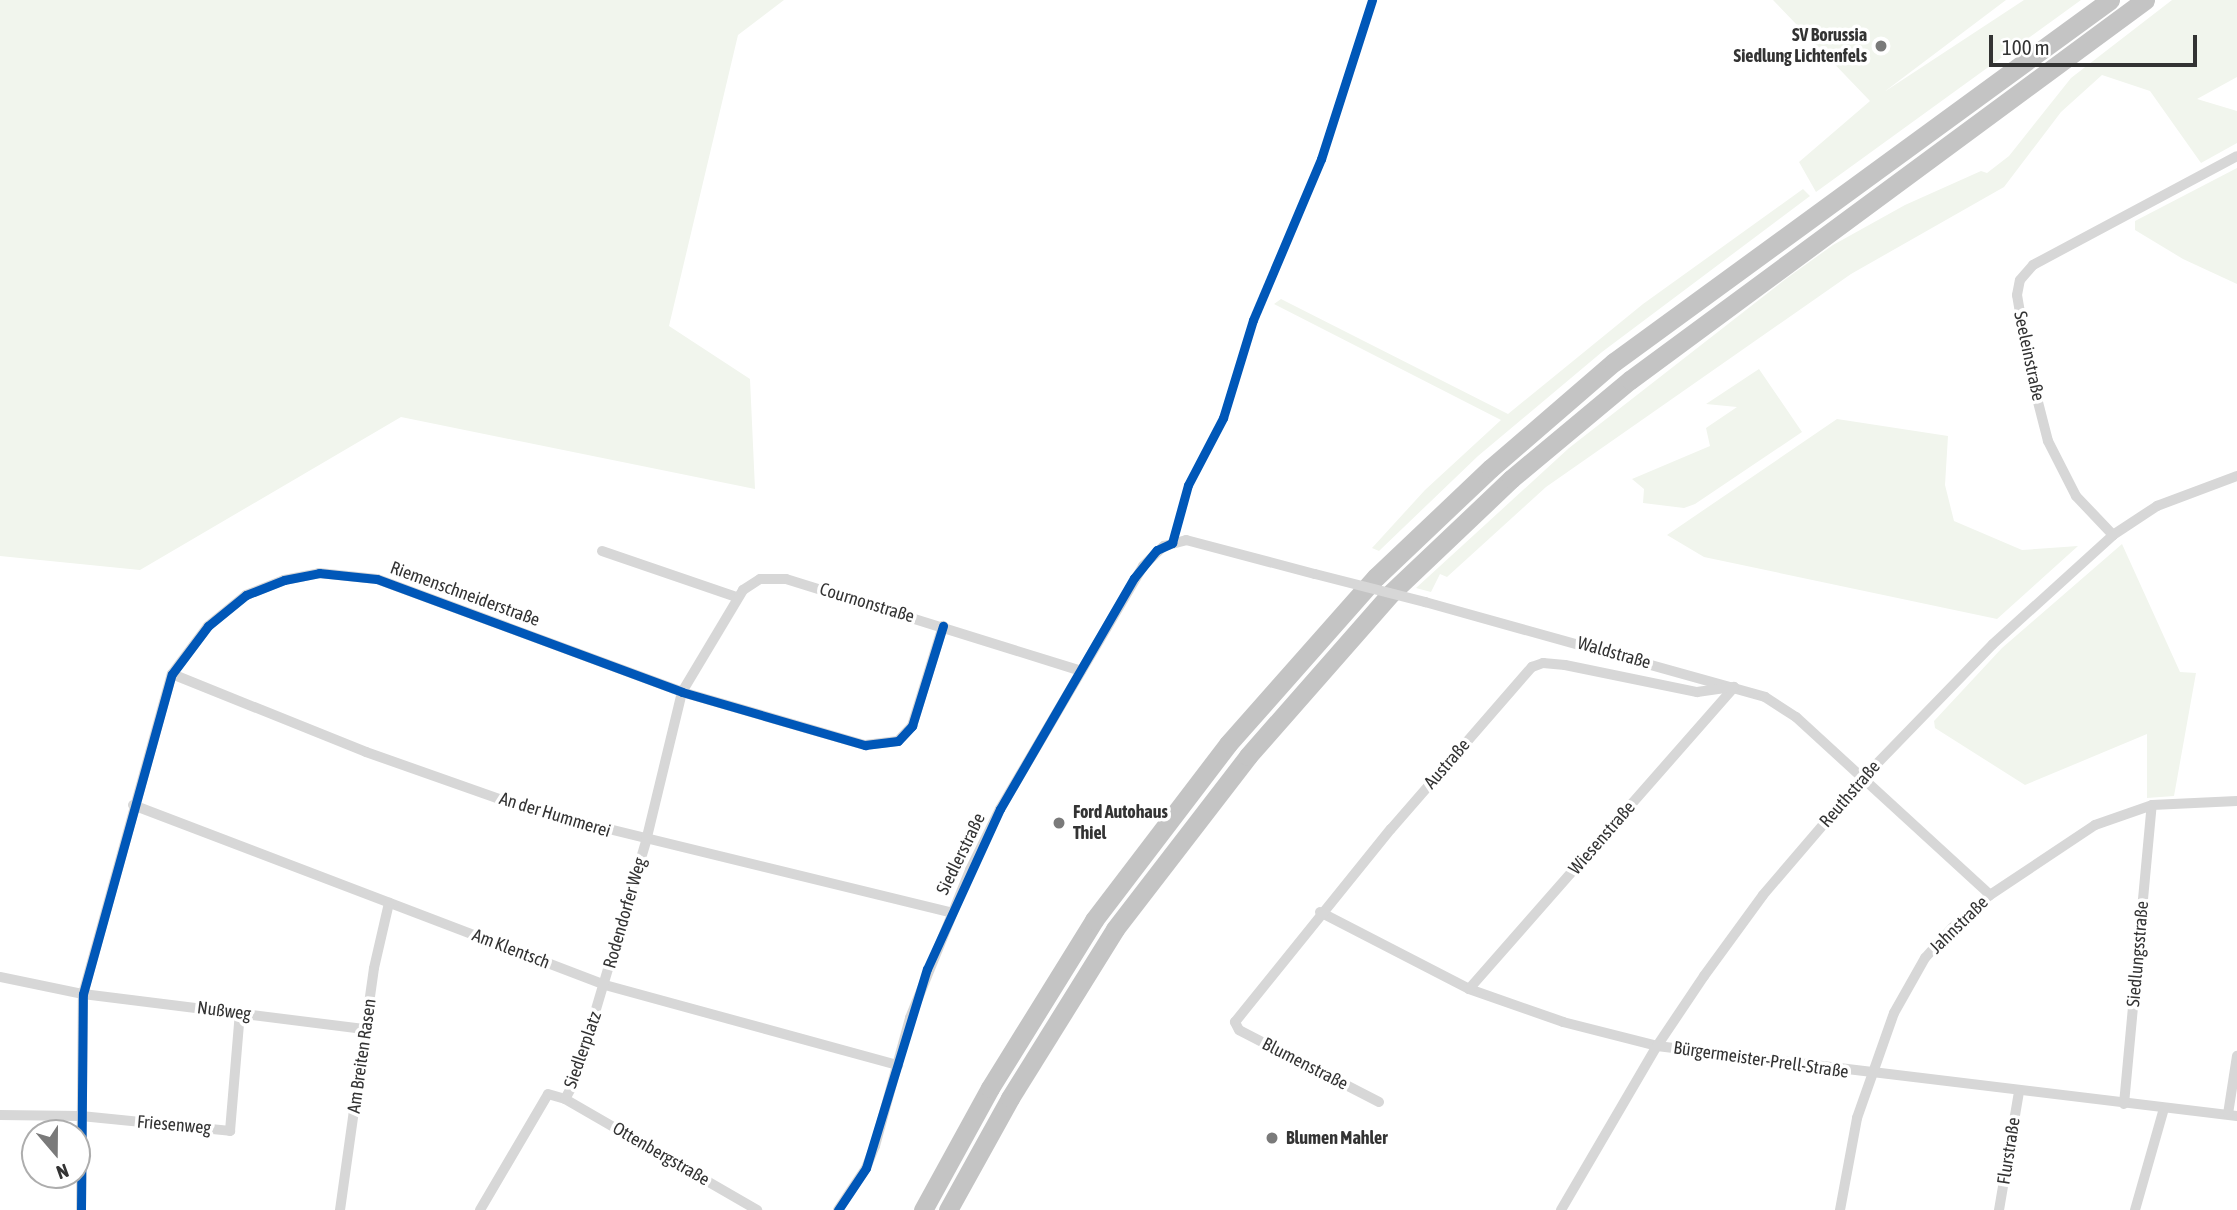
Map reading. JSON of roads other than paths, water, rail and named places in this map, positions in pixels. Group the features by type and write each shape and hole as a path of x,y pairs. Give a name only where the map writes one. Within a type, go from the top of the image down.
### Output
{"highway":[{"path":"923,1210 990,1088 1094,920 1228,744 1376,577 1491,468 1614,362 2109,0"},
{"path":"948,1210 1010,1098 1115,929 1248,756 1391,593 1511,479 1630,380 2145,0"}],"street":[{"name":"Seeleinstraße","path":"2113,535 2076,496 2049,441 2030,372 2017,295 2020,280 2033,265 2237,156"},
{"name":"Reuthstraße","path":"1561,1210 1657,1046 1763,895 1864,777 1993,644 2113,535 2157,506 2237,477"},
{"name":"Waldstraße","path":"1172,543 1202,542 1425,602 1734,687 1784,708 1864,777 1990,894"},
{"name":"Siedlerstraße","path":"838,1210 866,1168 910,1018 951,912 1000,809 1134,578 1157,550 1172,543"},
{"path":"602,551 736,597"},
{"name":"Riemenschneiderstraße","path":"81,1210 83,994 133,805 172,674 208,626 246,595 284,580 319,573 377,579 682,692 865,745 883,745 898,741 912,726 943,626"},
{"name":"Cournonstraße","path":"646,841 682,692 736,597 760,579 786,579 1081,671"},
{"name":"Austraße","path":"1235,1022 1320,912 1532,667 1543,663 1565,665 1696,692 1734,687"},
{"name":"An der Hummerei","path":"172,674 366,752 531,810 646,841 951,912"},
{"name":"Wiesenstraße","path":"1469,989 1734,687"},
{"name":"Jahnstraße","path":"1840,1210 1845,1171 1871,1074 1906,988 1925,958 1990,894 2095,825 2152,805 2237,801"},
{"name":"Am Klentsch","path":"133,805 605,985 898,1065"},
{"name":"Siedlungsstraße","path":"2124,1104 2152,805"},
{"name":"Rodendorfer Weg","path":"605,985 646,841"},
{"name":"Am Breiten Rasen","path":"340,1210 366,1029 388,903"},
{"name":"Bürgermeister-Prell-Straße","path":"1320,912 1469,989 1563,1022 1657,1046 2019,1093 2232,1115"},
{"name":"Nußweg","path":"0,977 83,994 366,1029"},
{"name":"Siedlerplatz","path":"480,1210 548,1094 565,1099 605,985"},
{"name":"Friesenweg","path":"0,1115 81,1116 230,1130 240,1013"},
{"name":"Blumenstraße","path":"1235,1022 1238,1030 1379,1102"},
{"path":"2232,1115 2237,1056"},
{"name":"Flurstraße","path":"1999,1210 2019,1093"},
{"name":"Ottenbergstraße","path":"565,1099 757,1210"},
{"path":"2135,1210 2164,1108"}],"place":[{"name":"SV Borussia Siedlung Lichtenfels","path":"1881,46"},
{"name":"Ford Autohaus Thiel","path":"1059,823"},
{"name":"Blumen Mahler","path":"1272,1138"}]}
